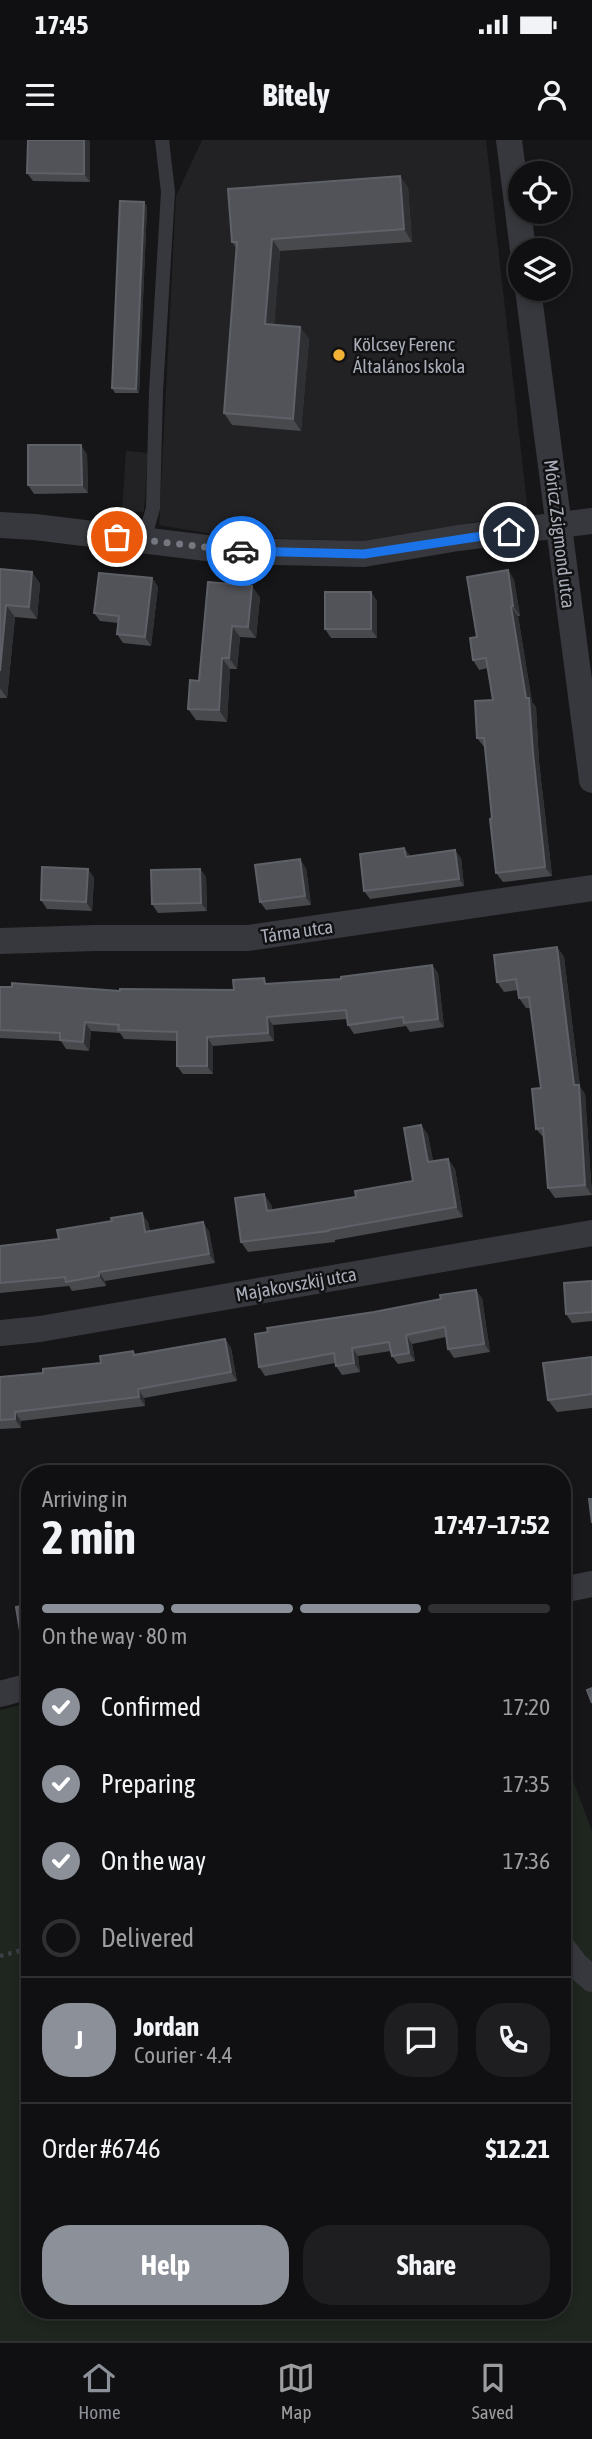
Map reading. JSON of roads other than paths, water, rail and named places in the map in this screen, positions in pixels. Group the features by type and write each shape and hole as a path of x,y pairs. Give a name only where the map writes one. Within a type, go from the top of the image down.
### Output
{"street":[{"path":"509,140 521,238"},
{"name":"Móricz Zsigmond utca","path":"530,301 592,780"},
{"path":"0,525 231,551 364,554 458,538 592,521"},
{"name":"Tárna utca","path":"0,941 94,937 248,938 592,888"},
{"name":"Majakovszkij utca","path":"0,1333 53,1327 592,1233"},
{"path":"571,1588 592,1584"},
{"path":"0,1693 21,1688"},
{"path":"571,1959 592,1979"}],"lane":[{"path":"144,540 153,508 156,392 168,192 162,140"}],"place":[{"name":"Kölcsey Ferenc Általános Iskola","path":"339,355"}]}
